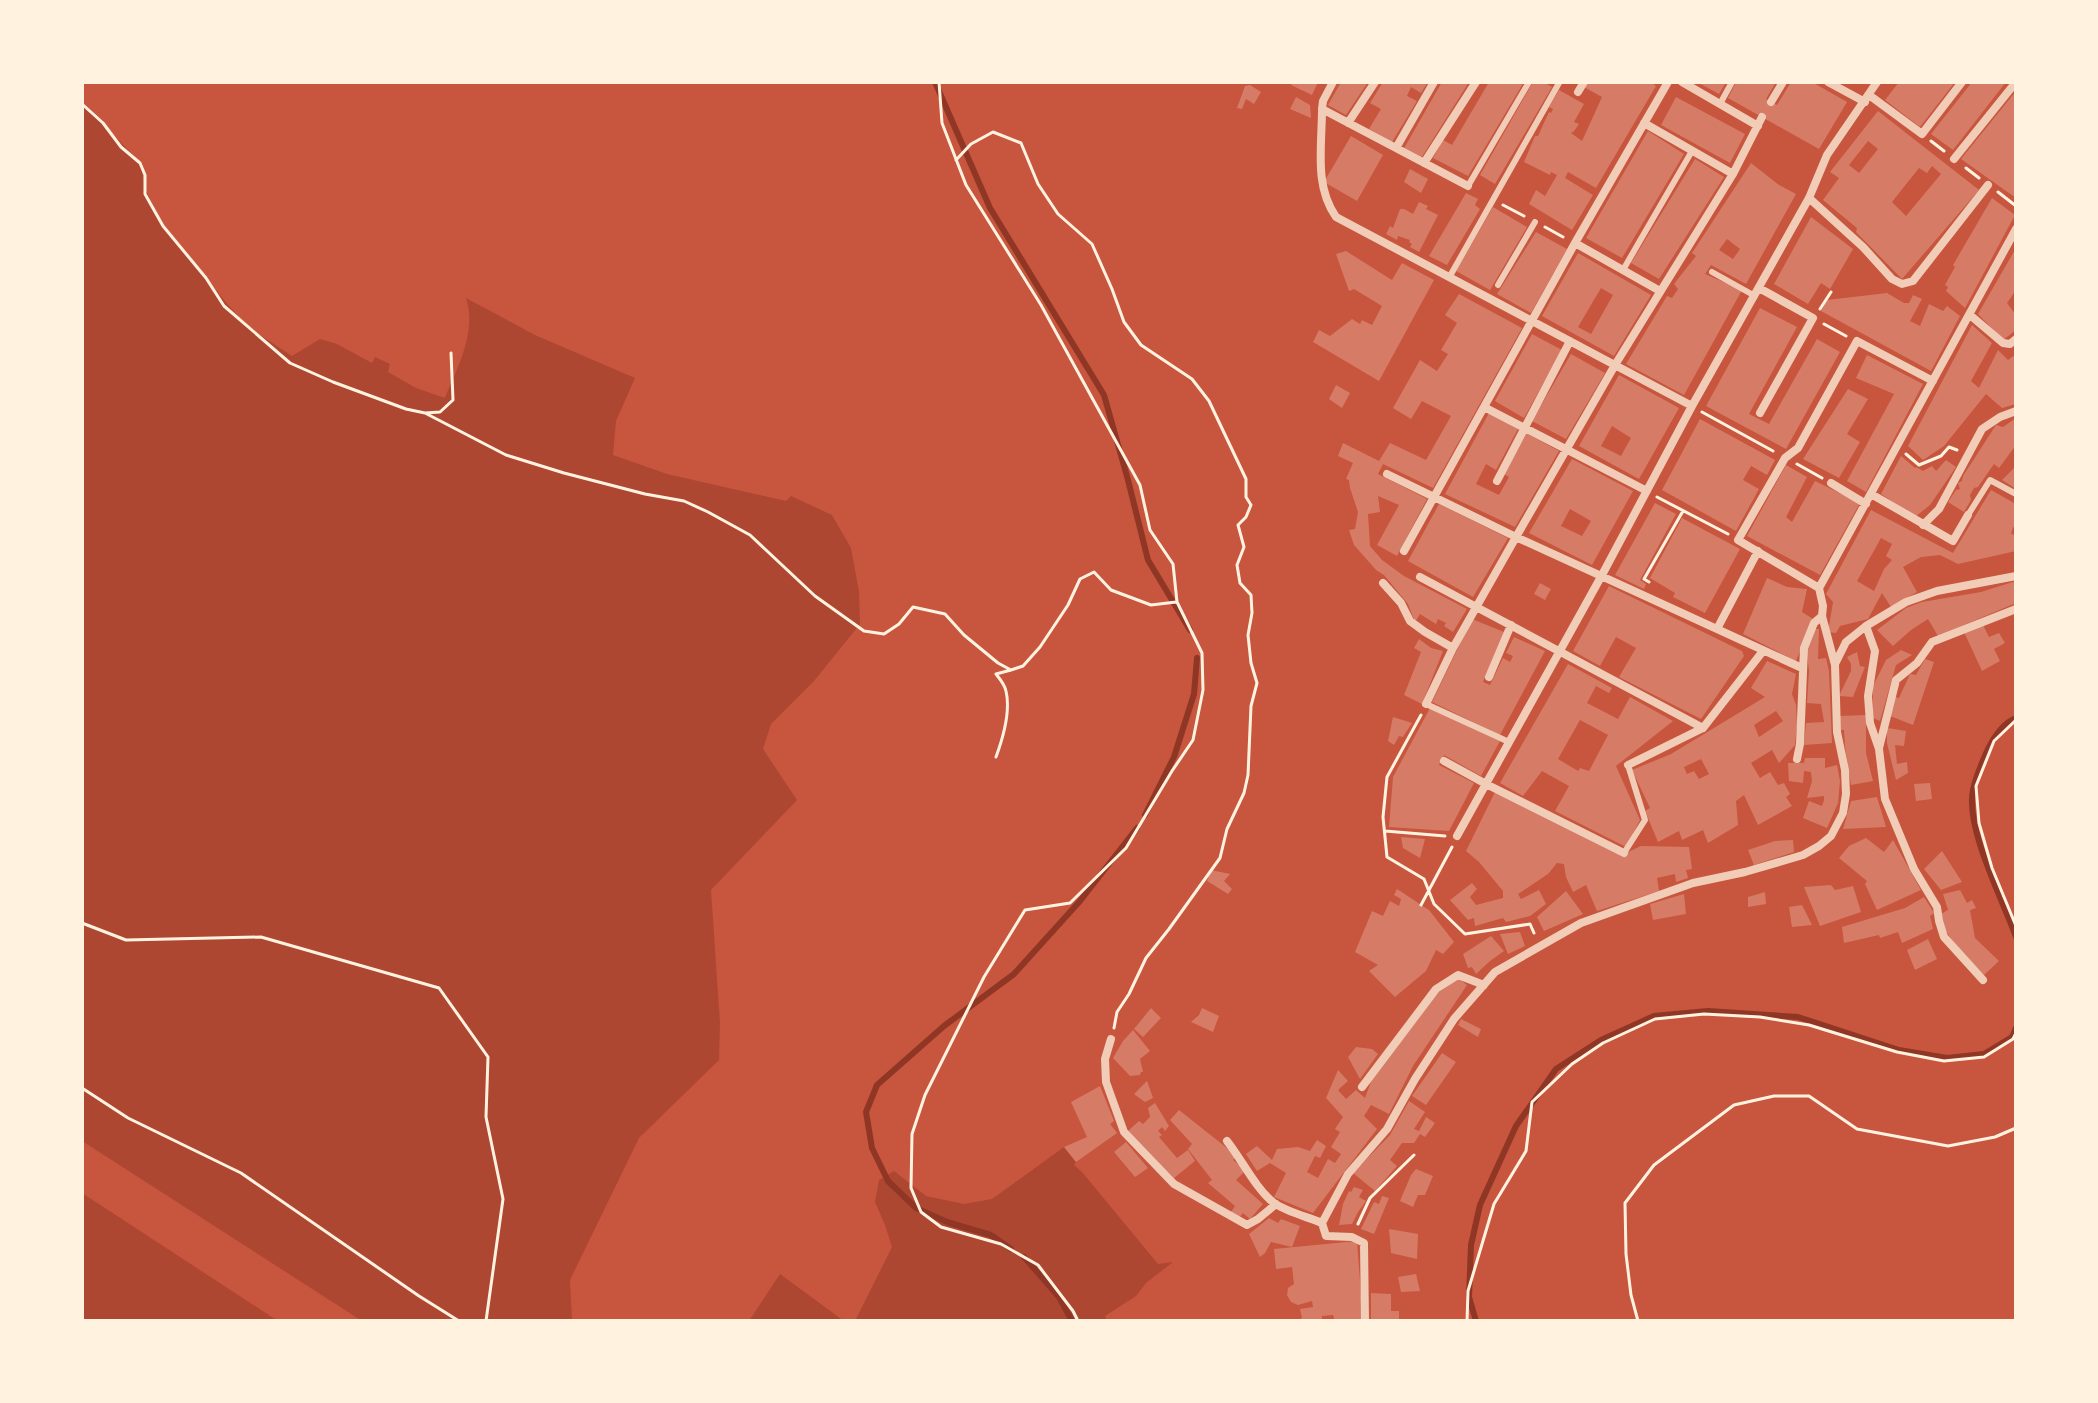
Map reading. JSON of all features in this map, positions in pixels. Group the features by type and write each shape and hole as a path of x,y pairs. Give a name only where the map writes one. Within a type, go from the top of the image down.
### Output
{"street":[{"path":"1333,82 1322,109 1321,184 1327,205 1336,217 1692,406"},
{"path":"1348,123 1375,82"},
{"path":"1396,148 1434,82"},
{"path":"1424,163 1476,82"},
{"path":"1322,109 1468,186 1529,82"},
{"path":"1578,92 1584,82"},
{"path":"1404,551 1668,82"},
{"path":"1682,82 1758,126"},
{"path":"1720,104 1732,82"},
{"path":"1771,102 1783,82"},
{"path":"1828,82 1867,99 1922,134 1962,82"},
{"path":"1457,836 1809,198 1827,155 1877,82"},
{"path":"1954,159 2016,82"},
{"path":"1450,276 1559,83"},
{"path":"1509,742 1426,704 1453,648 1516,537 1615,365 1733,174 1762,117"},
{"path":"1644,123 1733,174"},
{"path":"1623,270 1692,151"},
{"path":"1809,198 1863,247 1892,279 1902,284 1913,281 1988,185"},
{"path":"1498,285 1535,222"},
{"path":"1365,1321 1364,1243 1352,1237 1326,1236 1322,1223 1348,1174 1387,1129 1454,1019 1495,972 1581,923 1693,883 1803,855 1831,836 1843,813 1845,770 1837,732 1835,665 1819,588 2016,229"},
{"path":"1575,243 1660,291"},
{"path":"1712,272 1813,318 1760,413"},
{"path":"1970,315 2003,343 2010,344 2016,339"},
{"path":"1497,481 1570,341"},
{"path":"1819,588 1738,540 1785,458 1798,448 1857,341 1933,381"},
{"path":"1484,407 1647,491"},
{"path":"1923,525 1939,509 1982,429 2016,411"},
{"path":"1387,474 1516,537 1802,668"},
{"path":"1871,494 1953,541 1990,480 2016,494"},
{"path":"1831,483 1866,504"},
{"path":"1717,629 1758,551"},
{"path":"1835,665 1846,642 1906,602 1937,591 2016,576"},
{"path":"1420,577 1703,728"},
{"path":"1383,583 1401,603 1410,621 1453,648"},
{"path":"1797,759 1804,648 1814,623 1823,611"},
{"path":"1879,749 1896,680 1917,663 1932,642 2012,611 2016,620"},
{"path":"1489,677 1511,625"},
{"path":"1866,626 1875,651 1868,696 1870,723 1879,749 1885,799 1914,869 1937,907 1944,937 1983,980"},
{"path":"1444,761 1624,853 1645,820 1628,765 1703,728 1763,651"},
{"path":"1362,1087 1436,989 1458,975 1484,985"},
{"path":"1111,1039 1105,1059 1106,1082 1124,1132 1174,1184 1247,1225 1276,1204"},
{"path":"1227,1141 1258,1186 1276,1204 1322,1223"}],"path":[{"path":"939,82 942,123 966,185 1041,305 1140,485 1150,530 1173,564 1177,602 1202,653 1203,690 1193,740 1126,848 1070,903 1025,910 978,987 925,1095 912,1134 911,1188 921,1212 941,1227 1001,1244 1038,1265 1078,1321"},
{"path":"82,104 140,163 145,175 145,194 163,226 206,278 224,306 290,363 333,382 425,413 506,455 645,494 684,501 750,535 815,596 864,631 884,634 899,624 913,607 945,614 964,635 1011,670"},
{"path":"956,160 971,144 993,132 1021,143 1038,184 1058,214 1092,244 1124,322 1141,345 1192,379 1209,401 1246,479 1246,497 1251,505 1238,525 1244,547 1237,565 1240,583 1251,595 1248,635 1257,683 1251,706 1248,775 1244,793 1227,829 1220,858 1146,958 1117,1012 1111,1039"},
{"path":"1922,134 2016,206"},
{"path":"1493,200 1575,243"},
{"path":"1831,292 1813,318 1857,341"},
{"path":"425,413 440,412 453,400 451,353"},
{"path":"1692,406 1831,483"},
{"path":"1898,447 1919,465 1941,456 1949,447 1968,454"},
{"path":"1647,491 1738,540"},
{"path":"1661,602 1662,590 1644,579 1683,511"},
{"path":"996,757 1007,711 1006,689 996,674 1023,666 1040,647 1068,605 1080,579 1094,572 1111,590 1151,605 1177,602"},
{"path":"1426,704 1387,777 1383,817 1387,857 1424,879 1434,904 1465,934 1530,924 1540,946"},
{"path":"2016,720 1994,741 1976,786 1979,823 1992,868 2016,926"},
{"path":"1385,831 1457,836 1421,905"},
{"path":"82,923 126,940 261,937 439,988 488,1057 486,1117 503,1199 486,1321"},
{"path":"1467,1321 1468,1291 1494,1204 1526,1151 1532,1102 1572,1064 1603,1043 1655,1019 1704,1014 1760,1017 1809,1025 1897,1052 1944,1061 1984,1057 2013,1039 2016,1033"},
{"path":"82,1088 128,1118 241,1173 459,1321"},
{"path":"1638,1321 1626,1254 1625,1203 1654,1165 1734,1105 1774,1096 1809,1096 1857,1129 1948,1146 1995,1137 2016,1128"},
{"path":"1355,1229 1370,1198 1414,1155"}],"shaded area":[{"path":"82,103 140,162 146,190 160,222 229,306 248,327 292,356 320,339 337,344 372,363 375,357 390,364 388,372 416,388 445,398 468,336 466,298 535,335 635,378 616,421 613,455 667,474 786,501 791,496 832,515 851,548 859,592 860,624 814,681 771,724 763,749 797,800 711,890 720,1023 719,1060 639,1138 570,1280 572,1321 362,1321 82,1141"},
{"path":"1064,1147 1076,1162 1074,1165 1158,1264 1173,1262 1146,1283 1136,1296 1105,1316 1107,1321 855,1321 892,1247 875,1202 879,1180 894,1171 926,1196 964,1204 992,1199"},
{"path":"82,1193 278,1321 82,1321"},
{"path":"780,1274 844,1321 749,1321"}],"building":[{"path":"1293,82 1318,82 1312,95 1291,85"},
{"path":"1341,82 1368,82 1346,115 1328,105"},
{"path":"1383,82 1428,82 1421,93 1411,87 1407,96 1417,101 1392,142 1369,129 1381,109 1370,103"},
{"path":"1442,82 1469,82 1420,160 1403,150"},
{"path":"1489,82 1524,82 1468,176 1433,158 1443,140 1452,145"},
{"path":"1533,82 1543,82 1552,87 1495,184 1480,175"},
{"path":"1587,82 1650,82 1656,86 1596,188 1568,172 1565,178 1593,195 1572,230 1529,204 1536,190 1545,196 1557,175 1551,172 1550,175 1524,162 1535,136 1538,136 1553,109 1549,107 1559,90 1584,104 1574,122 1579,124 1571,133 1582,141 1602,97 1584,87"},
{"path":"1697,82 1726,82 1719,94"},
{"path":"1736,82 1776,82 1766,99 1777,105 1791,82 1812,82 1847,102 1819,149 1728,98"},
{"path":"1899,82 1955,82 1920,127 1885,100"},
{"path":"1972,82 2006,82 1953,150 1931,134"},
{"path":"1250,85 1261,92 1254,104 1246,99 1242,109 1237,108 1245,86"},
{"path":"2016,91 2016,198 1961,159"},
{"path":"1296,97 1310,105 1311,118 1290,109"},
{"path":"1676,97 1745,134 1730,163 1661,125"},
{"path":"1878,111 1979,190 1902,279 1856,232 1857,228 1823,200 1839,178 1830,172","holes":["1868,141 1878,149 1859,173 1849,165","1932,166 1941,174 1906,216 1892,202 1919,168 1927,173"]},
{"path":"1648,131 1684,154 1622,258 1586,238"},
{"path":"1351,136 1383,155 1357,201 1324,182"},
{"path":"1695,159 1724,177 1659,279 1631,263"},
{"path":"1751,163 1796,194 1746,284 1711,265 1705,274 1742,290 1684,395 1626,364 1667,296 1672,298 1678,289 1674,284 1696,256 1692,253","holes":["1727,239 1740,249 1733,259 1719,250"]},
{"path":"1410,169 1428,179 1421,193 1404,182"},
{"path":"1466,193 1478,199 1475,205 1480,209 1447,265 1429,256"},
{"path":"1992,198 2015,215 1965,308 1946,291 1948,287 1945,285 1955,267 1953,265"},
{"path":"1419,202 1438,215 1419,252 1410,247 1410,240 1398,236 1397,240 1386,234 1390,226 1393,228 1400,209 1413,214"},
{"path":"1493,207 1527,227 1490,290 1456,271"},
{"path":"1811,217 1853,249 1830,289 1821,283 1808,304 1774,284"},
{"path":"1536,232 1567,249 1531,313 1497,294"},
{"path":"2016,248 2016,290 2007,303 2016,315 2016,330 2003,340 1978,314"},
{"path":"1346,251 1392,280 1402,263 1434,280 1379,381 1313,342 1319,330 1330,336 1352,319 1360,324 1362,320 1372,325 1382,306 1354,289 1349,291 1336,254"},
{"path":"1578,253 1651,295 1614,356 1542,316","holes":["1601,288 1613,295 1591,334 1578,327"]},
{"path":"1887,293 1904,303 1909,303 1913,295 1922,299 1910,321 1920,326 1929,304 1943,311 1947,306 1960,316 1931,371 1821,311 1827,300"},
{"path":"1459,294 1522,328 1433,488 1383,464 1378,474 1427,499 1397,556 1377,545 1399,505 1378,496 1380,512 1368,514 1370,546 1382,560 1404,576 1467,609 1453,632 1444,626 1446,623 1438,619 1436,624 1420,614 1415,622 1408,604 1354,545 1349,530 1355,529 1358,512 1349,480 1346,479 1353,463 1338,456 1343,443 1379,461 1390,443 1426,460 1451,416 1422,401 1411,419 1393,408 1420,360 1437,371 1448,354 1441,350 1457,323 1445,315"},
{"path":"1760,308 1797,327 1749,414 1769,424 1817,339 1840,352 1786,449 1706,406"},
{"path":"1972,325 1992,343 1971,381 1979,388 1998,350 2008,360 2016,354 2016,404 2002,408 1986,394 1944,446 1923,460 1908,446"},
{"path":"1532,334 1562,350 1524,418 1495,401"},
{"path":"1571,354 1605,373 1566,439 1532,421"},
{"path":"1867,355 1923,384 1866,492 1847,481 1894,394 1856,378"},
{"path":"1619,375 1679,408 1639,479 1579,446","holes":["1612,426 1631,438 1621,456 1601,446"]},
{"path":"1336,385 1350,393 1342,408 1329,399"},
{"path":"1848,389 1868,399 1847,434 1860,442 1839,478 1803,459"},
{"path":"1489,413 1518,429 1496,470 1486,464 1476,484 1499,495 1509,477 1504,474 1526,433 1559,451 1515,527 1445,494"},
{"path":"2016,418 2016,445 1999,468 1994,464 1978,487 1974,488 1964,512 1948,502 1960,489 1958,483 1996,425 2003,427"},
{"path":"1700,419 1775,460 1767,475 1751,466 1743,480 1759,489 1736,531 1662,490"},
{"path":"1901,456 1923,471 1932,466 1936,471 1946,460 1956,467 1930,505 1915,517 1881,494"},
{"path":"1572,459 1633,491 1592,565 1529,533","holes":["1570,509 1591,521 1582,536 1561,526"]},
{"path":"1786,465 1807,477 1786,517 1792,522 1815,481 1860,503 1820,575 1747,536"},
{"path":"2016,466 2016,489 2002,480"},
{"path":"1991,490 2016,504 2016,529 2013,527 2011,534 2016,535 2016,551 1958,564 1940,555 1921,557 1903,567 1917,592 1891,607 1882,593 1868,619 1840,626 1836,633 1828,632 1833,602 1826,594 1871,510 1953,553","holes":["1881,538 1892,544 1886,556 1892,560 1874,591 1857,581"]},
{"path":"1655,503 1676,514 1640,580 1646,584 1644,589 1615,575"},
{"path":"1439,504 1508,538 1473,597 1408,561"},
{"path":"1682,518 1740,549 1705,613 1673,597 1675,593 1650,578"},
{"path":"1767,578 1787,587 1807,589 1802,612 1813,619 1796,661 1743,634"},
{"path":"2016,581 2016,603 1938,636 1928,619 1893,646 1877,630 1906,608 1922,602 1981,592"},
{"path":"1540,583 1551,589 1545,600 1534,594"},
{"path":"1609,586 1742,651 1744,656 1701,719 1619,677 1636,648 1616,637 1600,666 1573,651"},
{"path":"1472,619 1504,632 1483,682 1490,685 1503,658 1510,662 1513,656 1506,653 1514,637 1545,651 1500,735 1432,702"},
{"path":"1983,625 1989,637 1999,633 2005,643 1994,649 2000,661 1982,671 1964,632"},
{"path":"1814,629 1819,629 1818,659 1826,658 1829,671 1832,743 1804,745 1806,723 1824,722 1821,704 1807,703 1807,653"},
{"path":"1419,639 1431,648 1443,651 1422,704 1404,695 1421,652 1414,648"},
{"path":"1901,650 1912,655 1896,665 1880,721 1873,718 1873,686 1886,660"},
{"path":"1857,652 1860,666 1865,667 1853,697 1839,696 1851,671 1847,657"},
{"path":"1925,659 1934,662 1913,725 1890,716 1892,696 1899,698 1910,674 1916,675"},
{"path":"1767,661 1796,674 1792,694 1796,705 1795,745 1779,763 1772,750 1751,763 1760,778 1770,772 1778,785 1784,783 1790,794 1786,797 1792,806 1758,825 1744,795 1736,801 1738,825 1708,843 1703,830 1682,840 1679,831 1658,842 1645,811 1650,808 1632,770 1671,754 1765,697 1751,688","holes":["1776,711 1783,721 1759,737 1754,725","1701,759 1709,774 1699,779 1694,771 1687,774 1684,767"]},
{"path":"1568,664 1612,688 1609,693 1596,686 1587,703 1618,719 1630,697 1673,721 1616,766 1640,820 1626,847 1555,811 1569,786 1542,771 1523,796 1500,783","holes":["1580,720 1608,735 1589,771 1580,768 1578,771 1558,759"]},
{"path":"1430,708 1500,741 1481,776 1444,755 1439,765 1474,783 1449,831 1389,827 1393,777"},
{"path":"1866,715 1866,753 1873,781 1851,785 1844,730 1841,730 1839,716"},
{"path":"1393,717 1412,723 1394,745 1388,741"},
{"path":"1887,728 1906,731 1904,746 1895,745 1897,764 1907,762 1908,773 1896,780 1887,743"},
{"path":"1805,758 1825,758 1825,768 1837,765 1840,781 1838,803 1827,828 1803,818 1809,801 1822,806 1824,800 1824,796 1807,798 1811,772 1804,771 1803,783 1789,781 1788,763 1804,763"},
{"path":"1930,783 1932,799 1916,801 1914,784"},
{"path":"1495,792 1624,857 1641,846 1689,847 1692,869 1686,870 1688,878 1676,882 1675,874 1657,878 1659,891 1597,911 1586,885 1573,892 1564,864 1557,863 1548,874 1518,894 1521,899 1539,890 1546,904 1530,916 1506,922 1503,918 1475,926 1474,918 1468,920 1450,900 1472,883 1477,889 1470,897 1476,905 1503,898 1503,891 1466,851"},
{"path":"1877,797 1886,827 1843,829 1851,801"},
{"path":"1401,837 1425,839 1420,858 1403,848"},
{"path":"1866,838 1884,852 1893,840 1921,890 1877,910 1865,884 1867,881 1839,858 1849,846"},
{"path":"1793,840 1794,852 1754,865 1748,850 1775,841"},
{"path":"1942,851 1962,882 1941,890 1924,869"},
{"path":"1211,870 1230,874 1224,881 1232,889 1228,894 1207,881"},
{"path":"1831,885 1835,890 1853,886 1861,912 1820,926 1804,887"},
{"path":"1397,889 1429,910 1454,942 1443,954 1436,950 1426,971 1395,997 1369,971 1378,965 1355,952 1372,911 1383,916 1390,901 1399,906 1401,899 1394,895"},
{"path":"1960,890 1967,903 1972,900 1976,908 1970,910 1975,938 1999,961 1984,975 1958,949 1939,915 1948,910 1943,894"},
{"path":"1566,891 1583,914 1544,931 1537,917"},
{"path":"1765,892 1766,904 1748,907 1748,897"},
{"path":"1684,894 1686,914 1653,920 1650,904"},
{"path":"1924,897 1934,913 1930,916 1933,929 1902,943 1898,932 1844,943 1842,927 1905,908"},
{"path":"1802,905 1812,925 1792,927 1789,907"},
{"path":"1520,932 1525,946 1508,954 1500,934"},
{"path":"1491,936 1504,951 1476,974 1472,967 1468,968 1463,954"},
{"path":"1928,939 1937,959 1915,970 1907,950"},
{"path":"1458,978 1467,985 1413,1066 1389,1114 1371,1105 1364,1116 1377,1129 1313,1213 1274,1197 1286,1173 1270,1163 1257,1171 1246,1154 1257,1146 1272,1160 1277,1149 1298,1147 1310,1151 1317,1140 1326,1146 1320,1158 1315,1156 1307,1172 1318,1178 1328,1159 1335,1163 1341,1154 1331,1147 1340,1132 1335,1129 1343,1117 1326,1098 1338,1070 1348,1081 1338,1090 1346,1099 1356,1090 1365,1098 1375,1071 1438,993"},
{"path":"1151,1008 1161,1018 1143,1037 1134,1029"},
{"path":"1202,1008 1219,1016 1213,1032 1191,1022"},
{"path":"1461,1019 1481,1029 1478,1037 1458,1025"},
{"path":"1133,1030 1150,1051 1140,1059 1143,1072 1130,1076 1113,1058"},
{"path":"1356,1047 1372,1049 1378,1054 1360,1079 1348,1057"},
{"path":"1442,1053 1456,1062 1426,1105 1412,1096"},
{"path":"1147,1081 1153,1098 1145,1102 1134,1094"},
{"path":"1100,1086 1114,1121 1110,1124 1117,1133 1076,1162 1064,1147 1087,1137 1071,1102"},
{"path":"1409,1101 1425,1112 1414,1129 1419,1131 1426,1117 1435,1123 1425,1137 1420,1134 1414,1143 1402,1143 1390,1160 1397,1166 1375,1191 1353,1173 1390,1135"},
{"path":"1155,1103 1169,1126 1165,1131 1162,1127 1158,1131 1162,1135 1159,1137 1177,1158 1188,1150 1195,1161 1174,1178 1128,1131 1139,1121 1143,1124 1150,1117 1148,1108"},
{"path":"1179,1110 1237,1156 1233,1160 1246,1170 1236,1180 1263,1204 1250,1219 1243,1213 1239,1218 1231,1212 1235,1206 1208,1183 1212,1180 1188,1149 1192,1144 1170,1120"},
{"path":"1126,1142 1148,1168 1135,1177 1114,1152"},
{"path":"1416,1169 1433,1176 1425,1195 1418,1195 1413,1207 1400,1201"},
{"path":"1354,1187 1363,1190 1359,1197 1366,1201 1352,1224 1339,1225 1343,1204"},
{"path":"1382,1196 1389,1198 1374,1234 1361,1229 1374,1202 1379,1204"},
{"path":"1269,1218 1278,1223 1281,1219 1300,1226 1292,1247 1271,1242 1260,1257 1249,1234"},
{"path":"1389,1229 1418,1234 1417,1259 1391,1253"},
{"path":"1357,1241 1363,1321 1335,1321 1333,1315 1322,1316 1322,1321 1295,1321 1302,1318 1300,1309 1313,1307 1312,1301 1298,1305 1291,1302 1287,1295 1288,1288 1294,1284 1292,1267 1276,1269 1274,1249"},
{"path":"1416,1274 1420,1291 1401,1292 1398,1277"},
{"path":"1371,1293 1391,1294 1391,1311 1399,1311 1399,1321 1371,1321"}],"waterway":[{"path":"935,82 990,208 1104,395 1148,560 1190,630"},
{"path":"1145,815 1174,757 1194,694 1197,658"},
{"path":"2016,718 2003,727 1988,749 1974,785 1972,806 1987,864 2016,937"},
{"path":"1011,1249 991,1235 947,1222 916,1208 888,1181 872,1148 866,1112 877,1085 944,1026 1014,974 1080,901 1137,828"},
{"path":"1476,1321 1469,1297 1471,1245 1480,1205 1516,1126 1556,1069 1601,1040 1654,1016 1708,1011 1798,1017 1899,1050 1947,1058 1984,1054 2012,1037 2016,1028"},
{"path":"1024,1257 1059,1297 1072,1321"}]}
